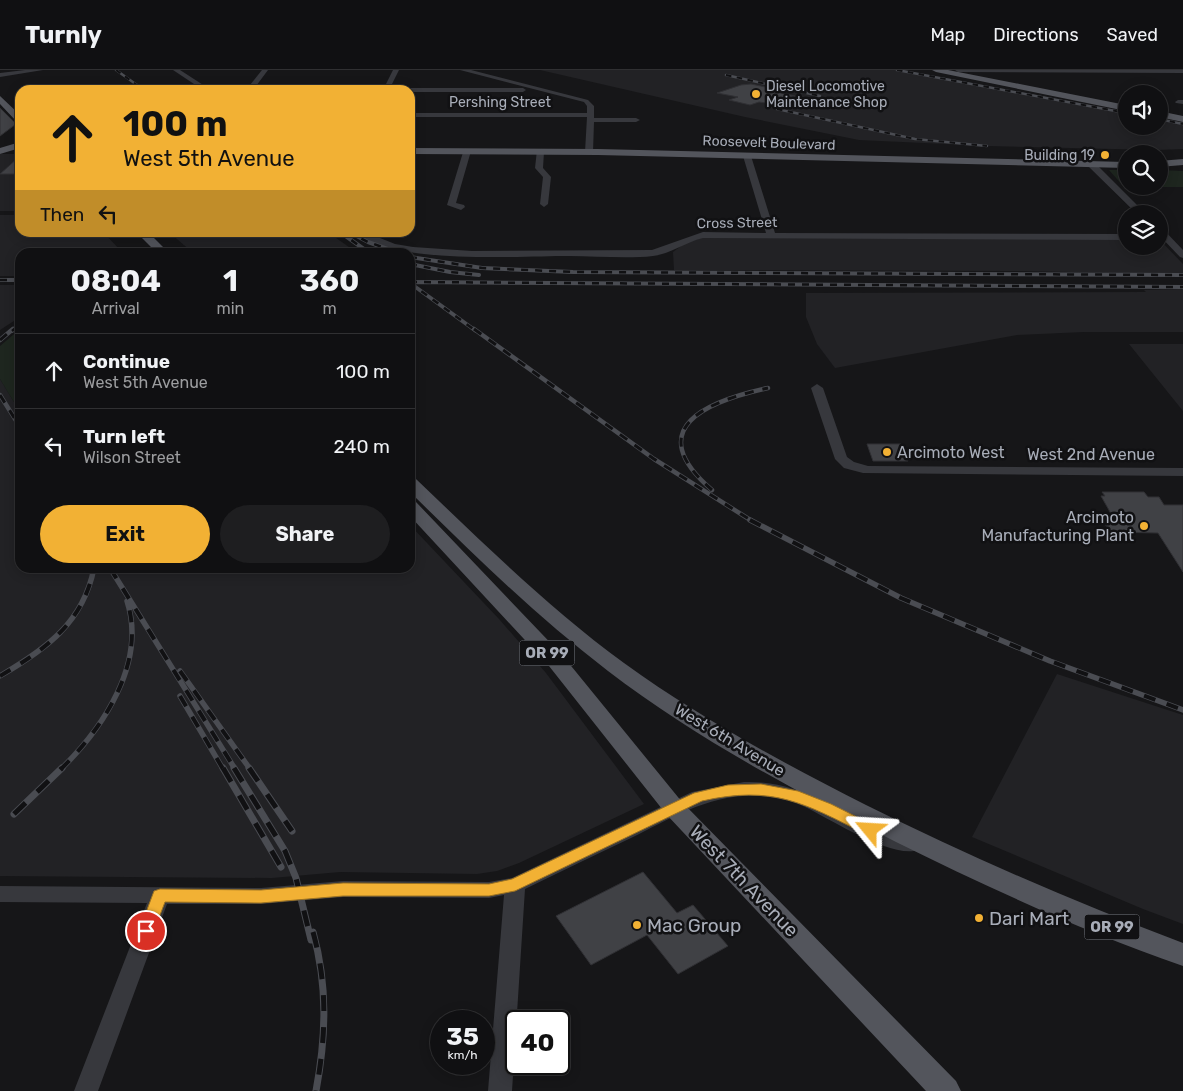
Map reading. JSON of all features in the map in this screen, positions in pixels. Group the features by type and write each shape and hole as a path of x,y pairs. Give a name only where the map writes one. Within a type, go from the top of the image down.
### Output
{"main road":[{"path":"936,70 1118,106"},
{"path":"2,89 15,102"},
{"path":"0,99 15,115"},
{"path":"1168,116 1183,119"},
{"path":"0,151 15,146"},
{"path":"0,151 15,151"},
{"name":"Roosevelt Boulevard","path":"415,151 589,152 1118,165"},
{"path":"1168,163 1183,162"},
{"path":"146,237 158,248"},
{"name":"West 6th Avenue","path":"415,488 586,645 688,716 787,775 941,853 1042,898 1183,955"},
{"name":"West 7th Avenue","path":"415,511 556,661 674,808 946,1091"}],"street":[{"path":"0,75 40,70"},
{"path":"176,70 200,85"},
{"path":"253,85 265,70"},
{"path":"388,85 396,70"},
{"path":"463,70 586,101 591,106 589,152"},
{"path":"958,70 1183,71"},
{"path":"1159,71 1175,79"},
{"path":"415,90 547,90"},
{"name":"Pershing Street","path":"415,115 636,120"},
{"path":"461,207 451,205 467,152"},
{"path":"540,152 539,168 547,177 544,204"},
{"path":"747,156 771,236"},
{"path":"1092,165 1133,205"},
{"name":"Cross Street","path":"415,250 441,253 653,252 668,248 688,238 703,235 1118,237"},
{"name":"Cross Street","path":"366,237 380,244 397,248"},
{"path":"1168,241 1183,255"},
{"name":"West 2nd Avenue","path":"817,388 838,455 849,465 868,470 1183,472"},
{"path":"0,894 261,896 343,889 489,890 515,885 699,797 721,792 761,789 793,795 826,808 885,838 941,853"},
{"path":"500,1091 515,885"},
{"path":"86,1091 160,896"}],"shaded area":[{"path":"540,70 903,70 1118,110 1118,135 1168,135 1168,120 1183,123 1183,149 1168,150 1168,145 1118,145 1118,149 859,140 745,117"},
{"path":"0,154 15,154 15,211 0,211"},
{"path":"1109,170 1118,170 1118,180"},
{"path":"1168,170 1183,171 1183,187 1168,187"},
{"path":"0,215 15,215 15,237 108,237 118,248 15,248 15,276 0,276"},
{"path":"175,237 335,237 350,248 187,248"},
{"path":"701,238 1118,238 1118,255 1168,255 1168,248 1183,264 1183,274 1012,271 674,270 673,252 685,243"},
{"path":"0,285 15,285 15,320 0,330"},
{"path":"1183,289 1183,332 1084,332 1017,335 835,368 817,344 806,317 806,293 1146,292 1144,290"},
{"path":"15,333 15,404 0,379 0,346"},
{"path":"1129,344 1183,344 1183,411"},
{"path":"0,379 15,404 15,573 415,573 415,530 499,619 546,673 644,804 519,863 497,871 477,874 340,872 272,878 0,876"},
{"path":"1057,674 1183,715 1183,924 972,837"}],"building":[{"name":"Diesel Locomotive Maintenance Shop","path":"751,84 780,90 775,92 795,96 773,104 759,102 750,105 729,100 738,97 717,93 741,85"},
{"path":"0,108 15,125 0,136"},
{"path":"15,160 15,174 0,174"},
{"name":"Arcimoto West","path":"867,444 901,444 908,461 873,461"},
{"name":"Arcimoto Manufacturing Plant","path":"1102,492 1144,492 1148,497 1159,497 1164,505 1183,505 1183,572 1158,533 1110,532 1102,519 1114,519 1101,496 1105,496"},
{"name":"Mac Group","path":"643,872 677,913 693,905 728,946 678,974 647,935 591,965 556,916"}],"railway":[{"path":"116,70 137,85"},
{"path":"897,70 1118,111"},
{"path":"726,75 820,96"},
{"path":"777,109 915,139 987,146"},
{"path":"1168,121 1183,124"},
{"path":"347,237 362,248"},
{"path":"358,237 385,248"},
{"path":"415,258 482,268 573,272 1183,275"},
{"path":"415,265 450,272 479,275"},
{"path":"0,280 15,280"},
{"path":"415,282 1183,287"},
{"path":"415,287 476,331"},
{"path":"0,340 13,329"},
{"path":"474,329 654,459 752,521"},
{"path":"712,490 691,468 682,450 682,434 690,421 705,410 724,401 768,388"},
{"path":"0,395 15,419"},
{"path":"750,520 901,598 1050,661 1183,710"},
{"path":"0,676 47,644 72,619 89,587 93,573"},
{"path":"113,573 235,769"},
{"path":"62,768 77,753 106,714 126,671 131,648 132,624 127,601"},
{"path":"180,671 250,769"},
{"path":"180,696 223,769"},
{"path":"14,814 62,768"},
{"path":"223,768 281,867"},
{"path":"234,768 285,851 296,878 311,940"},
{"path":"249,768 292,831"},
{"path":"313,932 321,972 324,1011 322,1051 316,1091"}],"place":[{"name":"Diesel Locomotive Maintenance Shop","path":"756,94"},
{"name":"Building 19","path":"1105,155"},
{"name":"Arcimoto West","path":"887,452"},
{"name":"Arcimoto Manufacturing Plant","path":"1144,526"},
{"name":"Dari Mart","path":"979,918"},
{"name":"Mac Group","path":"637,925"}],"route":[{"path":"146,931 160,896 261,896 343,889 489,890 515,885 699,797 728,790 761,789 793,795 826,808 870,830"}]}
